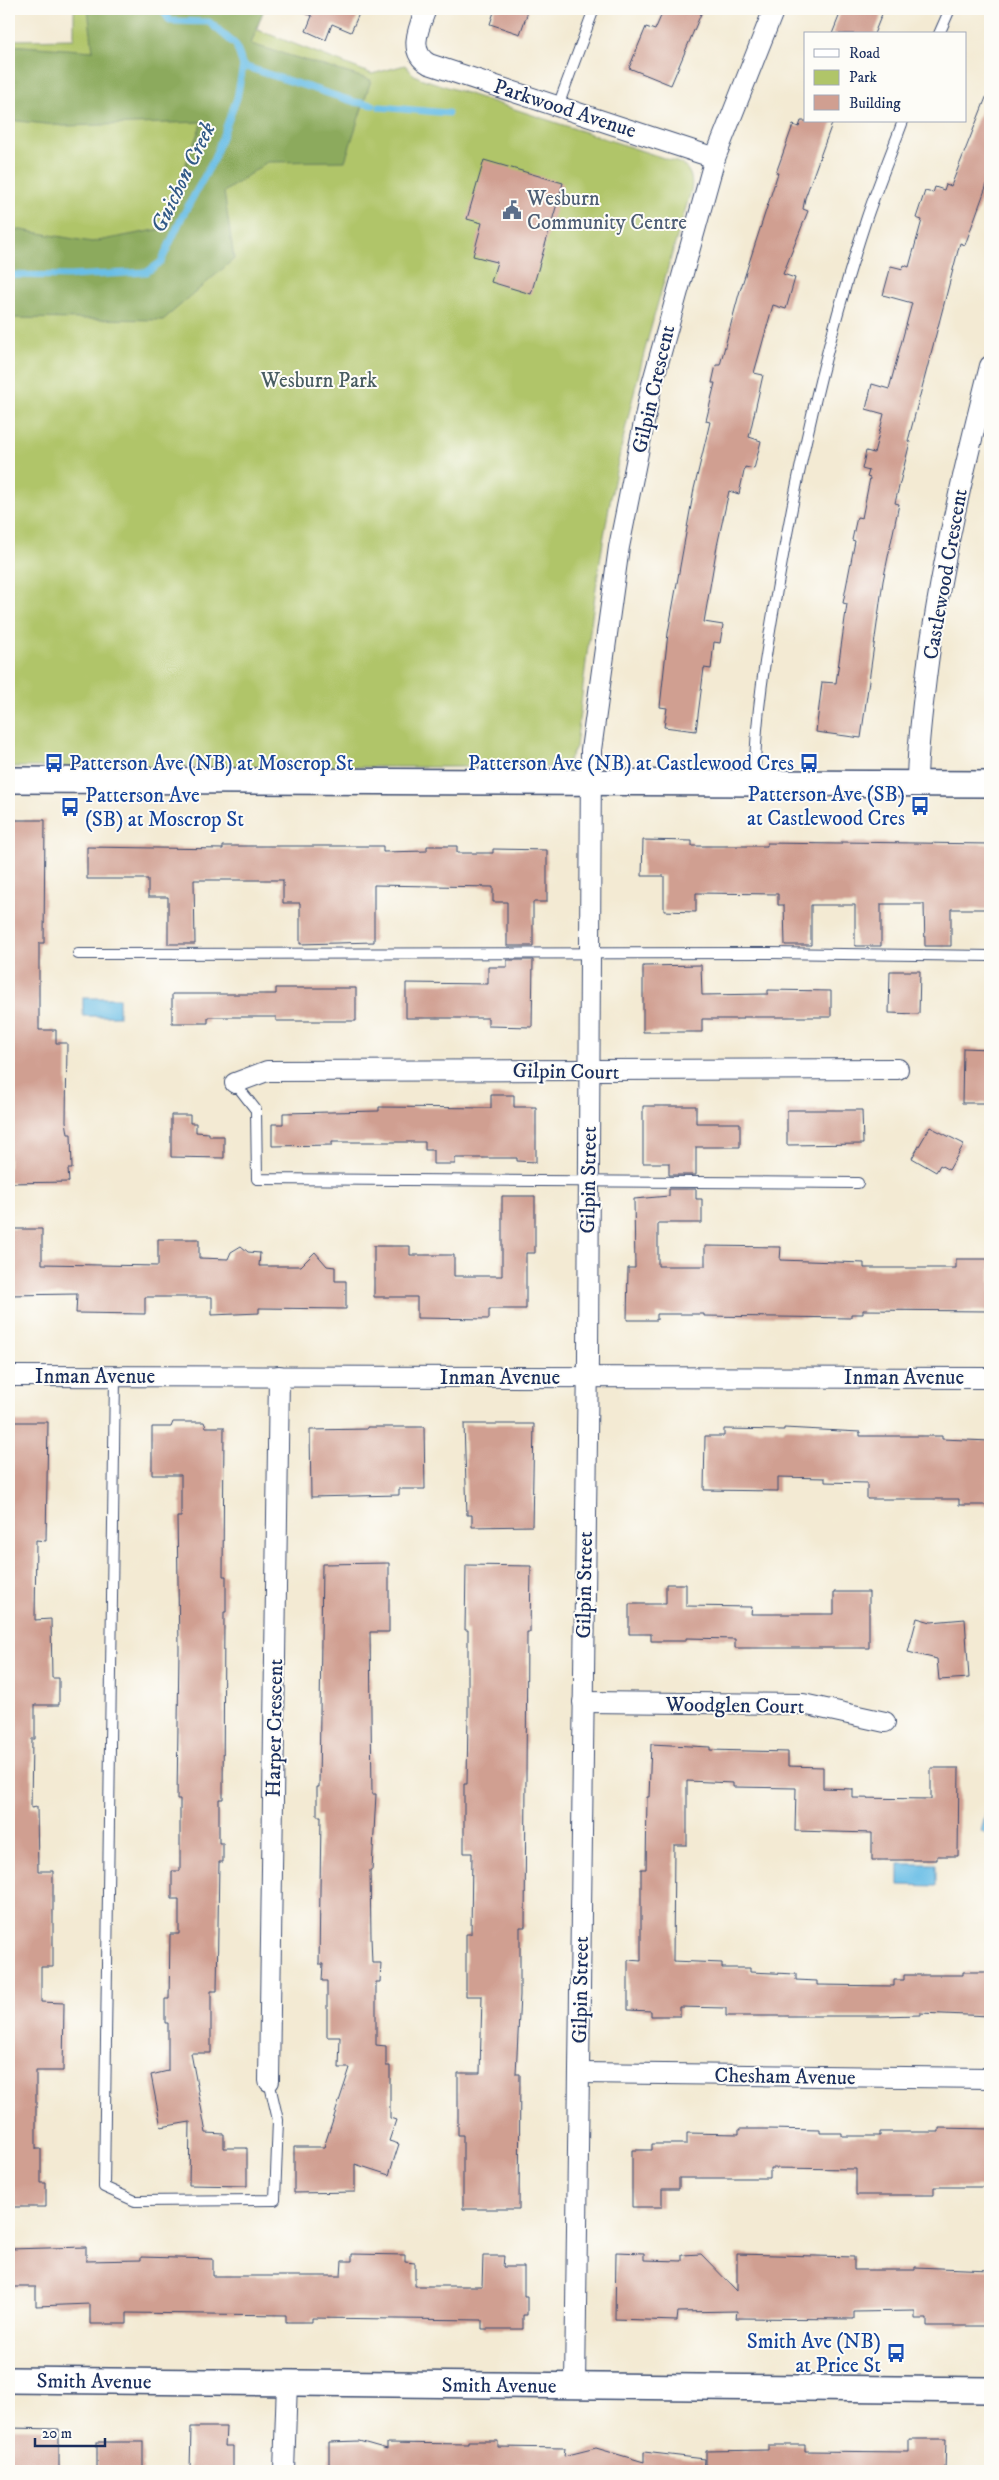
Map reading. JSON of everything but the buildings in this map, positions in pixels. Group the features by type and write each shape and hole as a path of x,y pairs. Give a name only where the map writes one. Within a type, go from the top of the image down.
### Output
{"street":[{"name":"Parkwood Avenue","path":"426,9 418,29 416,46 418,53 429,64 715,158"},
{"name":"Gilpin Crescent","path":"590,783 591,750 619,546 651,388 715,158 774,9"},
{"name":"Castlewood Crescent","path":"917,784 917,750 935,616 949,539 990,366"},
{"path":"9,780 990,784"},
{"name":"Gilpin Street","path":"575,2386 591,954 590,783"},
{"name":"Gilpin Court","path":"235,1083 267,1072 898,1069"},
{"name":"Inman Avenue","path":"9,1376 990,1378"},
{"name":"Harper Crescent","path":"269,2081 279,1376"},
{"name":"Woodglen Court","path":"583,1702 803,1704 885,1722"},
{"name":"Chesham Avenue","path":"579,2073 990,2078"},
{"name":"Smith Avenue","path":"9,2380 990,2390"},
{"path":"284,2471 287,2382"}],"lane":[{"path":"558,106 594,9"},
{"path":"940,32 950,9"},
{"path":"755,783 755,762 768,639 793,495 828,350 866,220 903,122"},
{"path":"78,954 990,956"},
{"path":"235,1083 256,1110 257,1179 858,1183"},
{"path":"115,1376 104,2187 135,2201 276,2200 278,2120 269,2081"}],"green space":[{"name":"Wesburn Park","path":"74,9 251,9 245,25 372,74 405,65 413,74 420,78 682,164 689,173 692,183 691,191 646,348 617,467 595,597 576,747 567,763 556,767 9,767 9,40 74,39"},
{"path":"88,9 264,9 251,44 371,80 345,161 267,162 224,192 234,259 163,320 9,318 9,228 92,242 161,229 202,122 64,126 9,120 9,45 93,51"}],"water":[{"path":"83,998 119,998 119,1016 83,1016"},
{"path":"990,1804 990,1835 981,1832 987,1806"},
{"path":"899,1864 936,1864 936,1886 899,1885"}],"waterway":[{"name":"Guichon Creek","path":"11,275 70,276 147,272 161,262 182,217 213,161 237,98 243,66 236,45 209,22 170,21 162,9"},
{"path":"243,66 355,102 373,105"},
{"path":"380,107 448,113"}],"place":[{"name":"Wesburn Community Centre","path":"512,210"},
{"name":"Patterson Ave (NB) at Moscrop St","path":"54,763"},
{"name":"Patterson Ave (NB) at Castlewood Cres","path":"809,763"},
{"name":"Patterson Ave (SB) at Castlewood Cres","path":"920,806"},
{"name":"Patterson Ave (SB) at Moscrop St","path":"70,807"},
{"name":"Smith Ave (NB) at Price St","path":"896,2353"}]}
